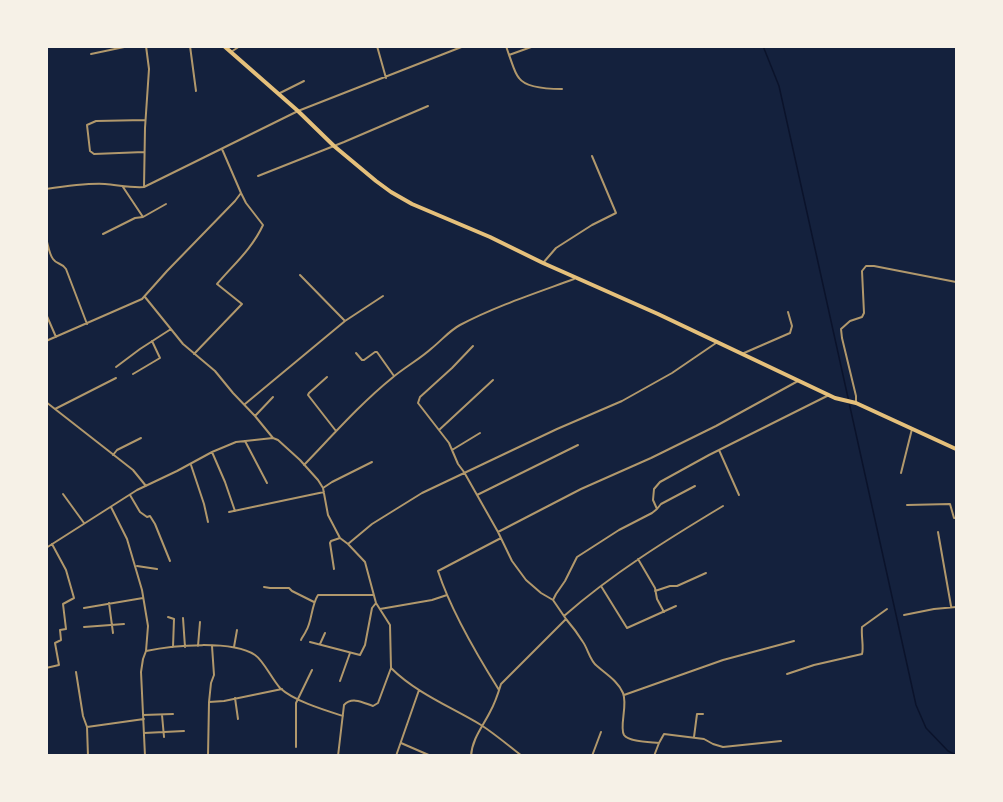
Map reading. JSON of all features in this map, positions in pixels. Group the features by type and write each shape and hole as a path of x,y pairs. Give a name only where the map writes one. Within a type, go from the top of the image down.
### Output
{"main road":[{"path":"224,46 334,146 376,181 412,204 490,237 829,395 854,402 957,449"}],"street":[{"path":"91,54 129,46"},
{"path":"144,187 145,120 149,69 146,46"},
{"path":"190,46 196,91"},
{"path":"231,52 240,46"},
{"path":"377,46 386,78"},
{"path":"46,189 105,184 144,187 298,111 464,46"},
{"path":"506,46 519,79 546,88 562,88"},
{"path":"509,55 534,46"},
{"path":"278,94 304,81"},
{"path":"258,176 428,106"},
{"path":"144,152 94,154 90,151 87,125 96,122 145,120"},
{"path":"194,354 242,304 217,284 230,268 236,265 258,237 263,225 246,203 221,148"},
{"path":"543,263 556,248 616,213 592,156"},
{"path":"123,186 143,217"},
{"path":"46,341 145,297 166,271 190,249 241,193"},
{"path":"103,234 135,218 143,217 166,204"},
{"path":"46,238 51,258 66,269 87,324"},
{"path":"854,402 856,396 841,329 864,313 862,271 866,266 957,282"},
{"path":"300,274 345,321"},
{"path":"304,465 361,405 394,376 433,348 452,330 534,293 577,278"},
{"path":"245,404 345,321 383,296"},
{"path":"145,297 183,344 215,371 273,438 304,465 323,490 328,515 340,538 365,562 376,603 390,625 391,668 378,703 373,706 352,700 347,701 344,705 338,756"},
{"path":"741,354 790,333 792,326 788,312"},
{"path":"46,314 56,337"},
{"path":"116,367 171,329"},
{"path":"133,374 160,358 152,341"},
{"path":"348,544 372,524 422,493 622,401 672,373 716,343"},
{"path":"472,346 420,397 418,403 449,443 458,464 498,532 512,561 526,580 553,600 583,641 596,666 616,682 624,695 622,731 625,736 629,739 659,743"},
{"path":"356,353 364,360 377,352 394,376"},
{"path":"327,377 308,395 336,431"},
{"path":"55,409 116,378"},
{"path":"439,430 493,380"},
{"path":"498,532 581,489 716,426 799,380"},
{"path":"657,509 653,500 654,489 660,482 829,395"},
{"path":"255,416 273,397"},
{"path":"46,402 133,470 146,486"},
{"path":"901,473 912,429"},
{"path":"452,450 480,433"},
{"path":"113,455 117,450 141,438"},
{"path":"46,548 130,495 212,452 236,442 273,438"},
{"path":"245,441 267,483"},
{"path":"477,495 578,445"},
{"path":"719,450 739,495"},
{"path":"212,452 235,511"},
{"path":"229,512 323,490 332,482 372,462"},
{"path":"191,464 208,522"},
{"path":"553,600 577,557 619,530 652,513 661,504 695,486"},
{"path":"63,494 84,523"},
{"path":"130,495 140,512 147,517 150,516 155,524 170,561"},
{"path":"907,505 950,504 954,518 957,518"},
{"path":"111,506 128,539 148,626 141,672 145,756"},
{"path":"471,756 474,740 491,711 501,684 556,630 565,617 601,586 638,559 668,538 723,506"},
{"path":"938,532 951,606"},
{"path":"334,568 330,543 340,538"},
{"path":"499,690 482,664 447,595 438,571 501,538"},
{"path":"46,668 59,665 55,643 61,640 60,630 66,628 63,604 74,598 66,570 52,544"},
{"path":"638,559 664,612"},
{"path":"135,566 158,569"},
{"path":"655,591 706,573"},
{"path":"264,586 289,588 314,602"},
{"path":"601,586 627,628 676,606"},
{"path":"301,640 318,595 374,595"},
{"path":"380,609 432,600 447,595"},
{"path":"84,608 143,598"},
{"path":"109,603 113,633"},
{"path":"309,642 360,655 365,645 372,608 376,603"},
{"path":"904,615 951,606 957,607"},
{"path":"787,674 862,654 863,626 887,609"},
{"path":"168,617 174,619 172,647"},
{"path":"183,618 184,647"},
{"path":"198,646 200,622"},
{"path":"84,627 124,624"},
{"path":"234,647 237,630"},
{"path":"320,644 325,633"},
{"path":"624,695 723,660 794,641"},
{"path":"208,756 209,702 214,675 212,646"},
{"path":"146,651 172,647 234,647 257,656 282,689 313,706 343,716"},
{"path":"340,681 350,653"},
{"path":"391,668 419,690 482,726 522,756"},
{"path":"296,747 297,698 312,670"},
{"path":"76,672 83,716 87,726 88,756"},
{"path":"209,702 282,689"},
{"path":"396,756 419,690"},
{"path":"235,698 238,719"},
{"path":"87,726 173,714"},
{"path":"694,737 697,714 703,714"},
{"path":"162,715 164,737"},
{"path":"144,733 184,731"},
{"path":"592,756 601,732"},
{"path":"654,756 664,734 704,739 723,747 781,741"},
{"path":"401,742 431,756"}],"waterway":[{"path":"763,46 779,86 916,705 926,728 948,751 956,755"}]}
